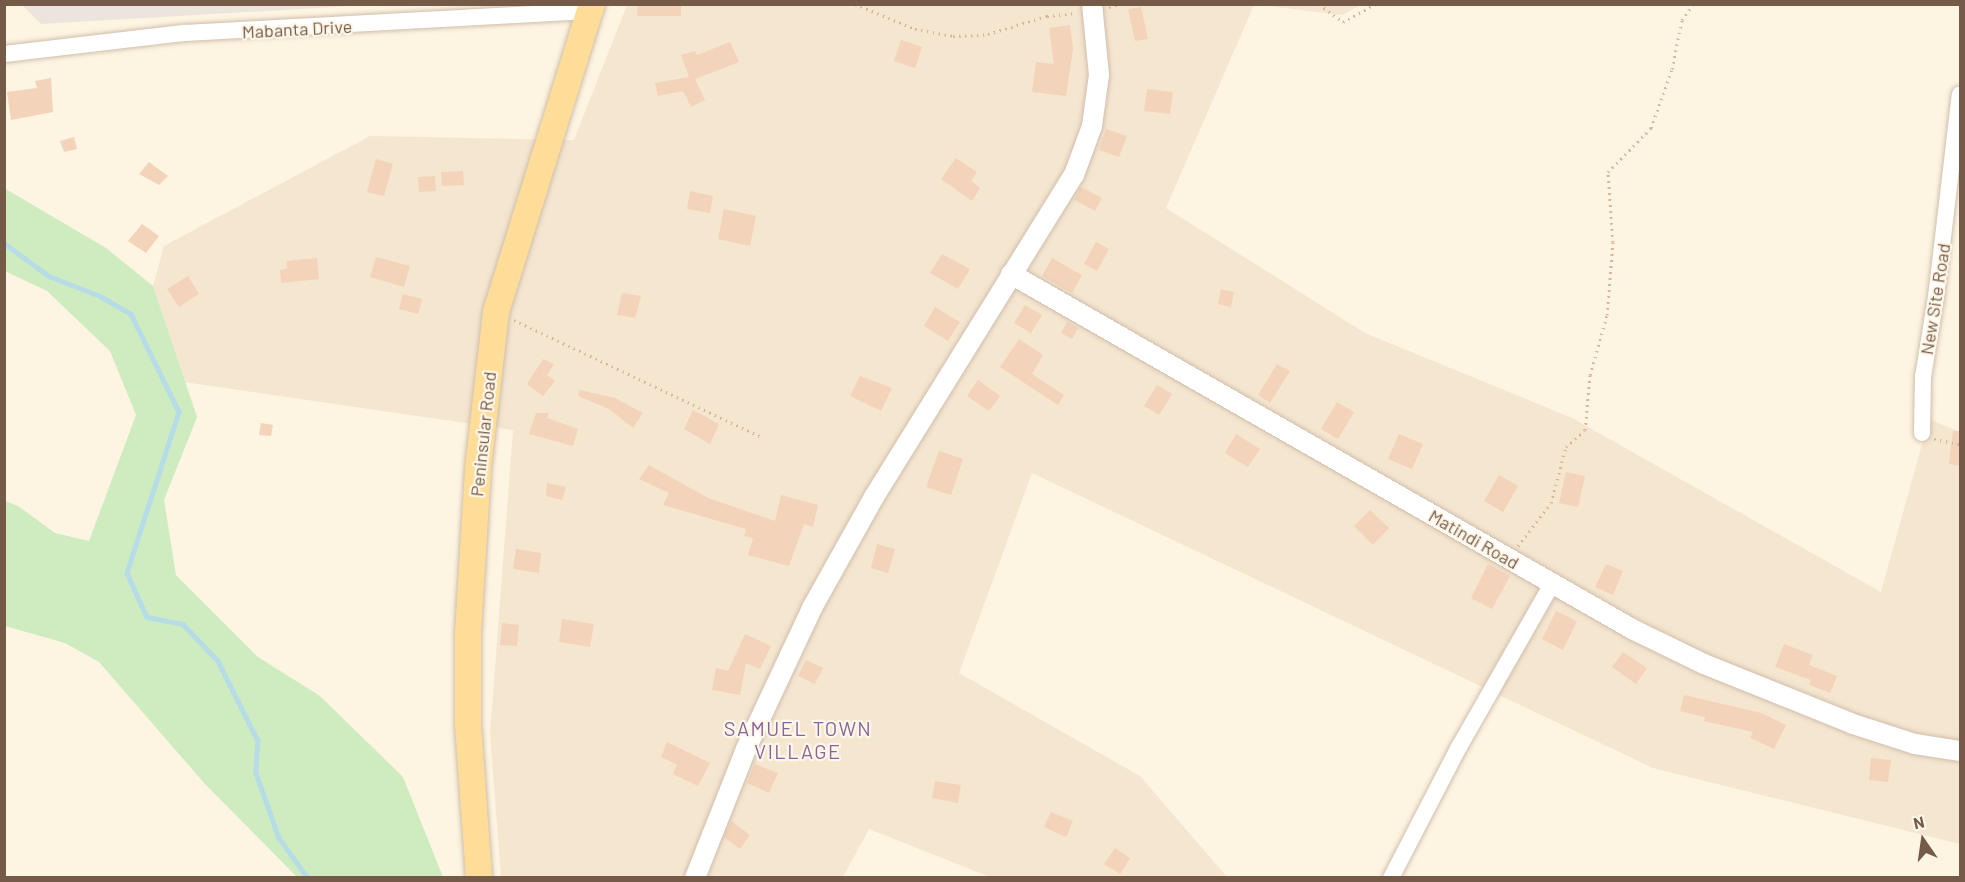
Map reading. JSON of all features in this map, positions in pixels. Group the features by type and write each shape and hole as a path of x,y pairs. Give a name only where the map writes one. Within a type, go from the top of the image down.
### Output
{"main road":[{"name":"Peninsular Road","path":"479,878 468,723 468,633 477,480 496,312 591,8"}],"street":[{"name":"Mabanta Drive","path":"4,54 183,33 591,8"},
{"path":"694,878 746,749 812,608 874,497 1074,174 1092,126 1099,75 1093,8"},
{"name":"New Site Road","path":"1922,433 1923,377 1938,286 1960,94"},
{"name":"Matindi Road","path":"1011,274 1632,629 1791,700 1915,744 1960,751"},
{"path":"1391,878 1459,747 1552,584"}],"path":[{"path":"855,4 915,29 953,36 988,34 1047,16 1093,8"},
{"path":"1319,4 1343,22 1376,4"},
{"path":"1509,560 1551,503 1566,447 1585,430 1590,375 1607,315 1613,242 1608,172 1651,128 1672,69 1682,20 1693,4"},
{"path":"496,312 761,437"},
{"path":"1922,433 1930,438 1960,444"}],"shaded area":[{"path":"22,5 369,5 41,24"},
{"path":"627,5 1254,5 1166,208 1365,333 1572,418 1881,592 1929,419 1960,432 1960,844 1653,768 1032,473 959,673 1140,776 1227,877 990,877 869,829 843,877 501,877 490,734 513,430 184,382 153,286 164,246 370,136 574,140"},
{"path":"1259,5 1361,5 1342,15"}],"green space":[{"path":"4,188 106,248 153,286 197,417 164,500 176,575 258,657 320,696 403,777 443,877 297,877 205,784 99,662 65,643 5,626 5,501 18,506 55,533 89,541 136,415 110,351 47,291 5,271"}],"building":[{"path":"638,4 681,4 681,16 637,16"},
{"path":"1141,7 1148,39 1135,41 1128,9"},
{"path":"1070,25 1073,49 1066,96 1032,92 1036,62 1054,64 1049,28"},
{"path":"901,40 922,47 915,68 894,61"},
{"path":"730,42 739,62 695,79 705,100 691,107 683,91 658,96 655,83 689,77 681,55 695,51 697,55"},
{"path":"51,78 53,112 11,120 7,92 37,88 35,81"},
{"path":"1147,89 1173,92 1170,114 1144,111"},
{"path":"1106,129 1127,136 1119,157 1099,150"},
{"path":"74,137 77,149 64,152 60,141"},
{"path":"956,158 977,172 971,181 980,188 972,201 941,179"},
{"path":"376,159 393,164 384,196 367,192"},
{"path":"149,162 168,176 159,185 139,174"},
{"path":"463,171 464,185 442,186 441,172"},
{"path":"435,176 436,191 419,192 418,177"},
{"path":"1081,187 1102,198 1095,211 1074,200"},
{"path":"690,191 713,196 710,213 687,209"},
{"path":"724,209 756,216 750,246 718,239"},
{"path":"142,224 159,236 146,253 128,241"},
{"path":"1096,242 1109,249 1097,271 1084,264"},
{"path":"942,254 970,269 958,289 930,273"},
{"path":"376,257 410,266 404,287 370,277"},
{"path":"317,258 319,279 281,283 280,270 287,269 286,261"},
{"path":"1052,258 1082,275 1072,293 1042,276"},
{"path":"188,276 199,294 179,307 167,289"},
{"path":"1221,289 1234,292 1231,307 1218,304"},
{"path":"622,293 641,296 635,318 617,315"},
{"path":"403,294 422,299 418,314 399,309"},
{"path":"1025,305 1042,315 1031,333 1014,323"},
{"path":"935,307 960,322 948,341 924,326"},
{"path":"1067,322 1078,328 1072,339 1061,333"},
{"path":"1019,339 1043,355 1032,374 1064,395 1058,405 1000,367"},
{"path":"543,359 554,364 547,375 555,381 543,396 527,384"},
{"path":"1277,364 1290,371 1270,403 1258,395"},
{"path":"860,376 892,388 881,411 850,396"},
{"path":"978,380 1000,396 989,411 967,396"},
{"path":"1157,385 1172,394 1159,415 1144,406"},
{"path":"580,390 615,398 643,413 633,428 609,409 578,396"},
{"path":"1337,402 1354,412 1338,439 1321,429"},
{"path":"693,410 719,424 710,444 684,429"},
{"path":"536,413 549,413 547,418 578,429 573,446 529,434"},
{"path":"261,423 273,425 271,436 259,435"},
{"path":"1953,431 1960,431 1960,466 1949,464"},
{"path":"1236,434 1260,449 1248,467 1225,453"},
{"path":"1399,434 1423,444 1412,469 1388,459"},
{"path":"939,451 963,459 951,495 926,487"},
{"path":"649,465 708,498 775,521 781,495 818,505 813,527 804,524 789,566 748,555 753,538 744,536 746,529 663,505 669,493 639,479"},
{"path":"1566,472 1585,476 1578,507 1559,503"},
{"path":"1499,475 1518,486 1503,512 1484,501"},
{"path":"547,483 566,487 562,500 546,496"},
{"path":"1370,510 1389,528 1373,545 1354,526"},
{"path":"877,544 895,549 888,573 871,568"},
{"path":"516,549 541,553 539,573 513,569"},
{"path":"1488,564 1510,576 1492,609 1471,598"},
{"path":"1606,564 1623,571 1613,595 1595,587"},
{"path":"1556,611 1577,621 1563,650 1542,639"},
{"path":"562,619 594,624 590,647 559,642"},
{"path":"502,623 519,625 517,646 500,645"},
{"path":"745,634 771,646 760,669 746,663 740,695 712,690 716,668 728,671"},
{"path":"1784,644 1813,655 1809,665 1837,676 1830,693 1809,685 1811,680 1775,667"},
{"path":"1623,652 1647,668 1636,684 1612,667"},
{"path":"806,660 823,668 815,684 798,676"},
{"path":"1684,695 1761,713 1786,725 1774,749 1750,738 1753,732 1704,721 1705,717 1680,711"},
{"path":"667,742 710,763 698,786 673,774 677,765 661,757"},
{"path":"1871,758 1891,760 1888,782 1869,780"},
{"path":"755,764 778,773 769,793 747,783"},
{"path":"935,781 961,785 958,803 932,798"},
{"path":"1051,812 1073,821 1066,837 1044,827"},
{"path":"731,821 750,835 740,849 724,837"},
{"path":"1115,848 1130,858 1120,874 1104,864"}],"waterway":[{"path":"4,243 49,276 100,296 131,314 179,412 127,573 147,617 183,624 218,661 258,741 256,773 279,838 308,878"}],"district":[{"name":"SAMUEL TOWN VILLAGE","path":"798,740"}]}
